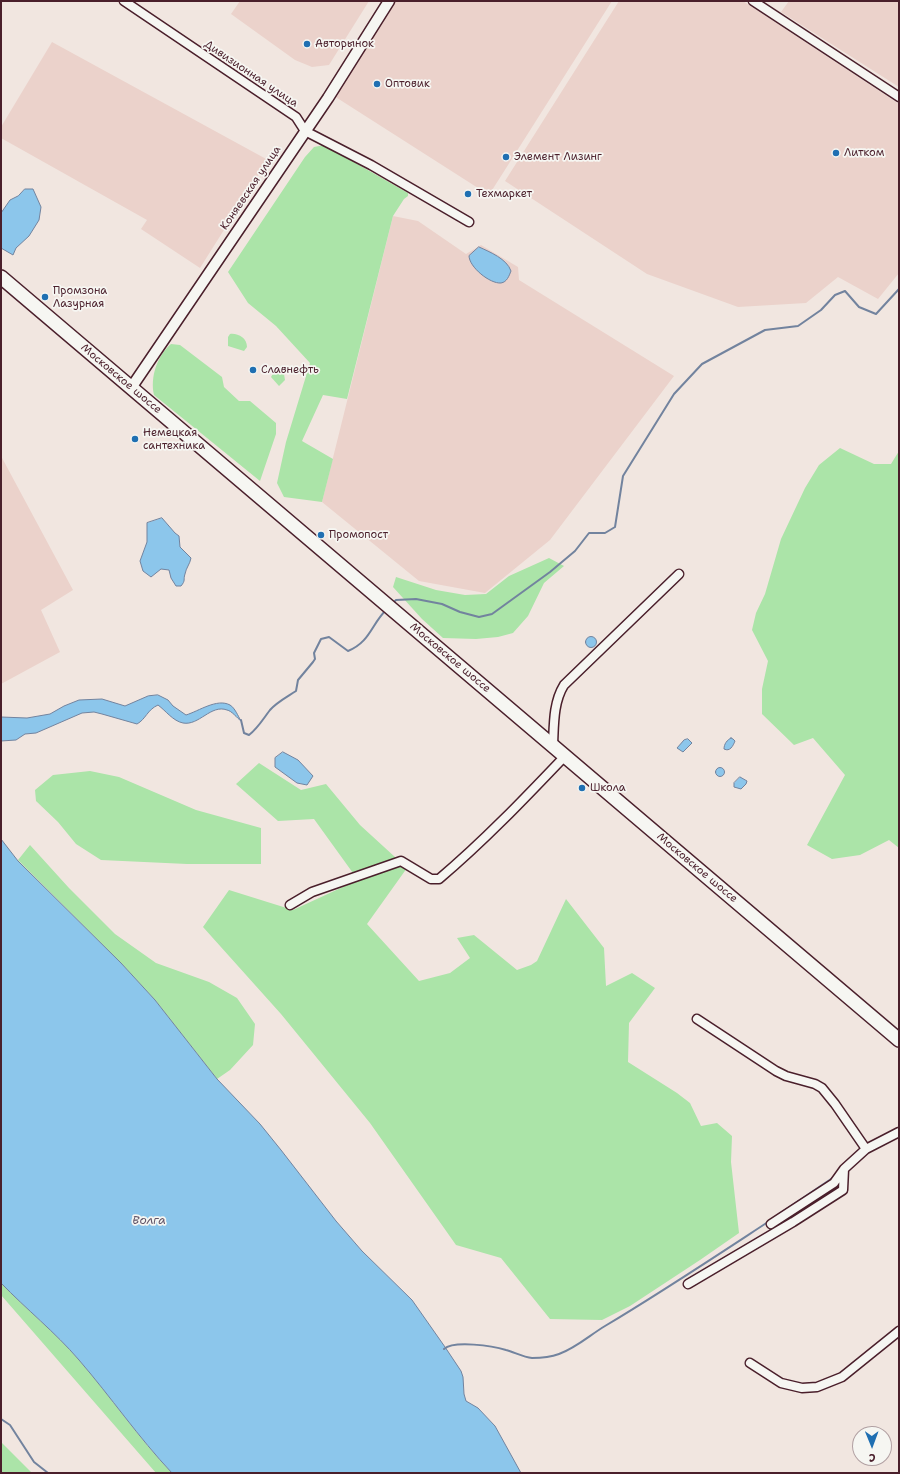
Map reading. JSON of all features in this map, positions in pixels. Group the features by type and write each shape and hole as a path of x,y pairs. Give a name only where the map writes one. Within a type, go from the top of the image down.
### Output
{"main road":[{"name":"Московское шоссе","path":"1,277 899,1040"}],"street":[{"name":"Дивизионная улица","path":"124,1 296,117 305,131 371,166 469,222"},
{"name":"Коняевская улица","path":"132,388 347,69 389,1"},
{"path":"753,1 899,97"},
{"path":"552,746 557,702 564,685 679,574"},
{"path":"290,905 312,892 401,861 431,879 439,879 459,863 512,812 565,756"},
{"path":"697,1019 776,1071 786,1076 815,1084 822,1088 866,1149"},
{"path":"771,1224 834,1183 844,1169 866,1149 899,1132"},
{"path":"688,1284 793,1222 843,1190 844,1169"},
{"path":"750,1363 782,1383 802,1388 817,1387 842,1377 899,1331"}],"shaded area":[{"name":"Авторынок","path":"240,1 369,1 329,65 312,67 295,60 231,14"},
{"path":"394,1 612,1 489,195 334,96"},
{"path":"619,1 743,1 899,104 899,273 878,299 838,277 806,303 738,307 647,274 505,181"},
{"path":"789,1 899,1 899,87 781,12"},
{"path":"52,42 268,160 200,268 141,229 147,220 1,138 1,127"},
{"path":"393,216 418,221 466,254 481,245 518,267 519,280 674,376 550,540 485,593 419,581 322,502"},
{"path":"1,456 73,590 41,610 60,652 1,684"}],"green space":[{"path":"324,145 408,193 408,196 404,199 393,216 347,399 323,395 302,441 333,459 322,502 284,497 277,483 286,442 310,363 276,326 248,303 228,272 305,157 314,147"},
{"path":"230,334 239,335 244,339 247,347 244,351 228,346 228,337"},
{"path":"171,344 180,345 222,377 224,387 239,401 250,401 276,423 276,434 260,481 154,395 153,381 158,361"},
{"path":"275,370 279,370 284,374 285,380 279,386 271,377"},
{"path":"840,448 874,464 891,464 899,451 899,848 889,840 860,855 832,859 807,845 845,775 813,738 794,745 762,714 762,689 768,661 752,630 756,613 765,594 781,539 805,488 819,465"},
{"path":"549,558 564,566 544,583 528,616 513,633 498,637 476,639 443,638 422,619 393,587 396,577 436,590 465,595 486,594 509,576"},
{"path":"259,763 301,790 326,784 360,825 407,868 367,924 419,981 450,973 470,958 457,938 474,935 517,970 531,965 537,961 566,899 604,948 606,986 632,973 655,988 629,1023 628,1062 690,1103 701,1126 717,1123 732,1136 731,1162 739,1233 630,1306 602,1320 550,1319 501,1258 456,1245 370,1123 281,1014 203,927 229,890 293,910 358,880 314,819 278,821 236,784"},
{"path":"90,771 119,777 196,810 261,828 261,864 187,864 101,860 76,844 58,822 36,801 35,790 53,775"},
{"path":"30,845 69,888 115,934 156,963 209,982 237,998 255,1024 253,1045 230,1070 217,1079 155,1000 121,963 18,860"},
{"path":"1,1283 70,1350 148,1446 172,1473 156,1473 1,1295"},
{"path":"1,1442 32,1473 1,1473"}],"water":[{"path":"25,189 33,189 41,207 39,220 29,236 16,248 13,255 1,248 1,213 10,200 18,196"},
{"path":"479,247 498,256 506,263 511,271 505,281 496,283 491,281 476,270 472,265 469,256"},
{"path":"162,518 179,536 180,547 191,558 181,586 176,586 171,578 169,570 161,569 151,577 143,571 140,561 147,542 147,523"},
{"path":"591,636 595,638 597,642 595,646 591,648 587,646 585,642 587,638"},
{"path":"158,695 168,700 173,706 186,715 214,704 225,703 233,708 241,721 231,712 221,709 210,712 189,723 183,723 173,718 158,705 151,709 143,720 137,724 94,712 82,713 36,733 25,734 16,740 1,741 1,717 27,718 50,714 79,700 102,699 125,706 148,696"},
{"path":"731,738 735,741 732,747 728,750 724,749 726,742"},
{"path":"688,739 692,743 683,752 677,748 684,740"},
{"path":"283,752 298,760 313,776 307,785 297,783 275,767 275,758"},
{"path":"718,768 722,768 724,772 722,776 718,776 716,774 716,770"},
{"path":"740,777 747,781 741,789 734,787 734,783"},
{"name":"Волга","path":"1,839 18,861 121,963 155,1000 217,1079 260,1124 336,1221 362,1251 412,1300 461,1371 466,1401 478,1408 495,1426 521,1473 172,1473 70,1350 1,1283"}],"waterway":[{"path":"392,604 396,600 416,599 442,604 460,612 479,617 492,614 550,572 575,551 589,533 605,533 615,527 623,476 674,394 702,364 765,330 798,326 821,310 835,295 845,291 859,307 876,314 899,289"},
{"path":"241,720 244,733 249,735 273,707 296,691 298,680 315,659 314,653 321,639 329,637 348,651 366,638 386,610"},
{"path":"779,1214 834,1177"},
{"path":"444,1349 449,1346 465,1344 500,1348 532,1358 559,1354 577,1345 771,1220"},
{"path":"1,1419 10,1425 34,1462 48,1473"}],"place":[{"name":"Авторынок","path":"307,44"},
{"name":"Оптовик","path":"377,84"},
{"name":"Литком","path":"836,153"},
{"name":"Элемент Лизинг","path":"506,157"},
{"name":"Техмаркет","path":"468,194"},
{"name":"Промзона Лазурная","path":"45,297"},
{"name":"Славнефть","path":"253,370"},
{"name":"Немецкая сантехника","path":"135,439"},
{"name":"Промопост","path":"321,535"},
{"name":"Школа","path":"582,788"}]}
